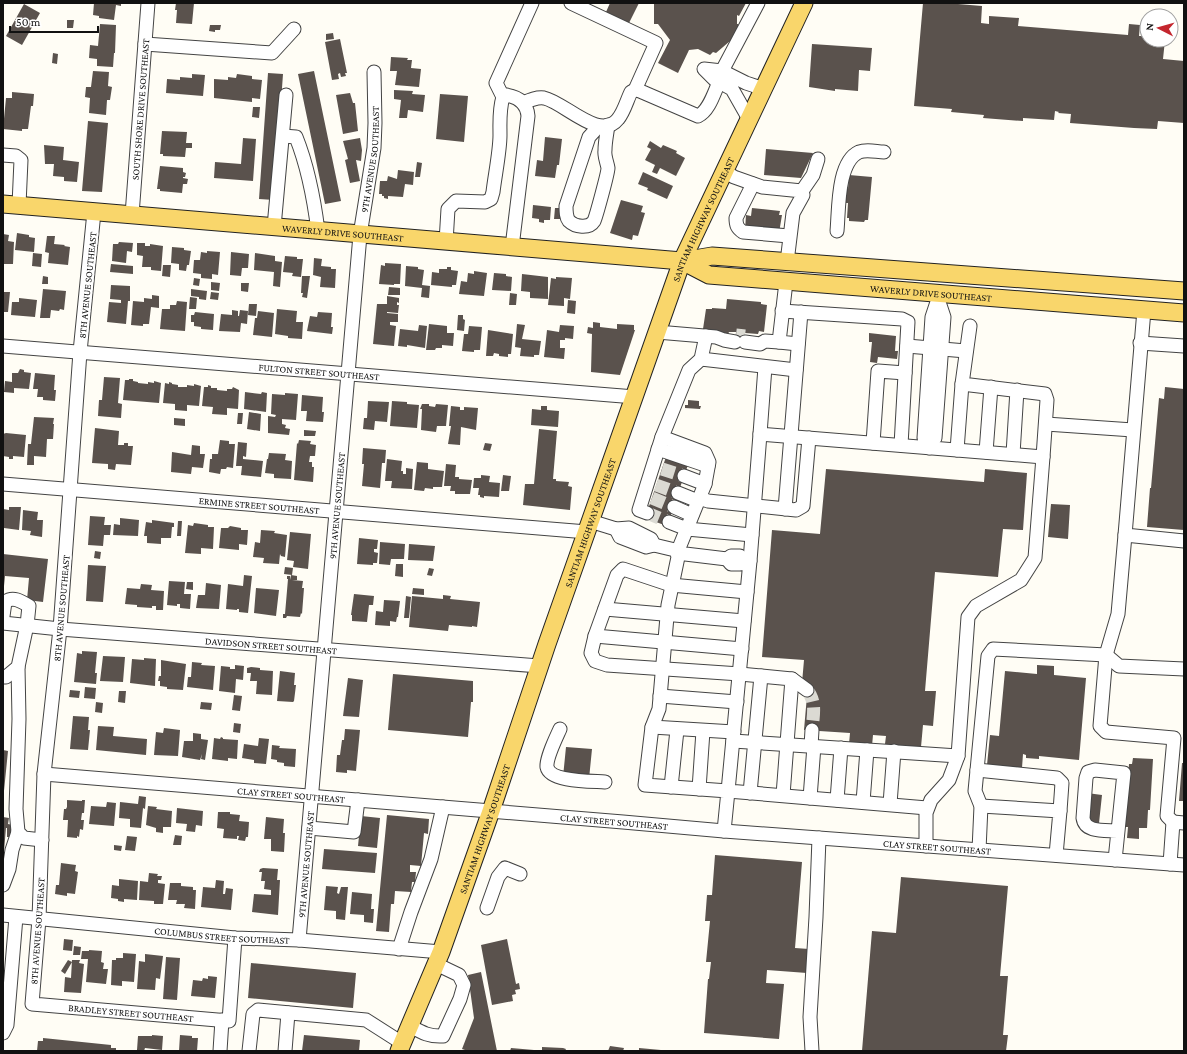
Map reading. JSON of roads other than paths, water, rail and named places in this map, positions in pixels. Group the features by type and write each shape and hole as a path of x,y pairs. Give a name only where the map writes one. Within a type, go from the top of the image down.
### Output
{"main road":[{"name":"SANTIAM HIGHWAY SOUTHEAST","path":"400,1047 438,958 491,811 540,666 682,261 804,3"},
{"name":"WAVERLY DRIVE SOUTHEAST","path":"11,205 682,261 712,256 1184,291"},
{"name":"WAVERLY DRIVE SOUTHEAST","path":"682,261 709,274 786,282 855,287 939,296 1184,313"},
{"path":"855,287 864,280 929,284 947,274"},
{"path":"939,296 955,283 1022,288 1031,280"},
{"path":"1144,310 1155,303 1184,304"}],"street":[{"name":"SOUTH SHORE DRIVE SOUTHEAST","path":"132,215 148,3"},
{"path":"446,242 446,221 448,209 456,201 485,202 491,199 500,136 499,123 503,97 496,83 532,3"},
{"path":"571,3 656,43 638,90"},
{"path":"604,126 604,151 608,168 593,222 588,226 582,227 569,221 566,214 566,206 589,137 604,126 618,119 631,92 638,90 698,116 702,114 707,108 758,3"},
{"path":"145,44 272,53 294,29"},
{"name":"9TH AVENUE SOUTHEAST","path":"299,940 360,235 374,148 374,72"},
{"path":"721,77 764,88"},
{"path":"721,77 732,89 749,119"},
{"path":"274,227 286,95"},
{"path":"503,97 506,95 511,96 523,103 527,108 528,116 512,247"},
{"path":"523,103 532,99 543,98 555,102 585,120 604,126"},
{"path":"283,136 296,137 303,156 315,206 318,231"},
{"path":"838,231 844,170 852,158 859,152 884,152"},
{"path":"3,155 16,156 21,160 11,205"},
{"path":"787,262 793,213 803,195 802,191 813,175 818,159"},
{"path":"724,171 734,177 762,187 802,191"},
{"path":"753,184 736,218 738,229 743,232 750,233 789,236"},
{"name":"8TH AVENUE SOUTHEAST","path":"32,1004 39,919 44,774 60,629 80,352 94,212"},
{"path":"779,342 786,282"},
{"path":"929,445 935,438 935,349 944,317 939,296"},
{"path":"1144,310 1118,614 1106,656 1100,726 1106,732 1179,738 1167,816 1179,823 1170,864"},
{"path":"782,311 902,319 908,322 901,445"},
{"path":"785,508 801,312"},
{"path":"957,450 962,384 970,326"},
{"path":"657,332 711,336 724,340 761,337 765,341 798,344"},
{"path":"647,513 639,510 648,497 658,467 660,443 689,370 701,359 711,336"},
{"path":"1140,343 1184,346"},
{"name":"FULTON STREET SOUTHEAST","path":"3,346 635,397"},
{"path":"907,346 966,351"},
{"path":"701,359 796,370"},
{"path":"724,832 747,592 746,561 752,535 766,367"},
{"path":"873,443 878,371 905,373"},
{"path":"926,846 927,808 931,800 949,780 958,756 968,617 976,606 1021,580 1035,558 1046,424 1047,400 1045,394 962,384"},
{"path":"986,452 991,387"},
{"path":"1013,454 1017,390"},
{"path":"1046,424 1133,430"},
{"path":"760,434 901,445 929,445 957,450 1043,457"},
{"path":"678,493 698,500 796,510 803,506 809,438"},
{"path":"660,443 705,453 709,462 705,484 677,553 678,557 671,585 667,614 659,709 652,727 645,785 783,795 927,808"},
{"path":"684,476 705,484"},
{"name":"ERMINE STREET SOUTHEAST","path":"3,484 336,511 589,526 616,529 620,537 646,547 654,545 675,550 677,553"},
{"path":"674,508 692,515"},
{"path":"668,522 687,529 752,535"},
{"path":"1125,535 1184,541"},
{"path":"677,553 727,559 731,556 740,556 746,561"},
{"path":"747,592 671,585 623,570 617,575 595,636 592,653 595,661 607,665 792,679 808,690"},
{"path":"3,616 5,602 9,599 18,600 29,606 27,625 18,667 19,719 16,809 18,832 12,850 9,869 3,885"},
{"path":"605,609 744,621"},
{"name":"DAVIDSON STREET SOUTHEAST","path":"3,623 60,629 540,666"},
{"path":"595,636 742,649"},
{"path":"979,850 981,806 975,791 988,656 993,649 1106,656 1119,666 1184,669"},
{"path":"4,677 18,667"},
{"path":"750,793 761,676"},
{"path":"783,795 792,679"},
{"path":"660,696 737,702"},
{"path":"652,727 703,731 755,742 958,756"},
{"path":"560,729 548,761 550,773 556,777 568,779 605,782"},
{"path":"671,787 677,730"},
{"path":"810,798 813,746 812,730"},
{"path":"698,789 703,731"},
{"path":"837,800 842,748"},
{"path":"863,802 867,750"},
{"path":"890,804 894,751"},
{"path":"977,770 1057,778 1062,783 1056,855"},
{"path":"1115,860 1118,832 1124,773 1095,770 1088,772 1086,778 1084,824 1088,828 1118,832"},
{"name":"CLAY STREET SOUTHEAST","path":"44,774 724,832 1056,855 1184,866"},
{"path":"309,828 354,832 358,800"},
{"path":"981,806 1060,812"},
{"path":"399,949 431,859 443,807"},
{"path":"18,832 24,838 42,840"},
{"path":"812,1051 810,1016 819,838"},
{"path":"487,908 498,877 505,868 520,874"},
{"path":"3,1033 7,1025 6,1003 9,916"},
{"name":"COLUMBUS STREET SOUTHEAST","path":"9,916 235,938 299,940 399,949 438,958"},
{"path":"220,1051 226,1020 235,938"},
{"path":"410,1026 434,1037 443,1036 460,999 464,985 459,975 438,958"},
{"name":"BRADLEY STREET SOUTHEAST","path":"32,1004 226,1020"},
{"path":"249,1051 253,1014 258,1010 366,1020 400,1047"},
{"path":"285,1051 288,1013"}],"tunnel":[{"path":"736,335 745,336"},
{"path":"662,469 684,476"},
{"path":"656,485 678,493"},
{"path":"652,498 674,507"},
{"path":"647,513 669,522"},
{"path":"807,690 813,704 812,730"}]}
